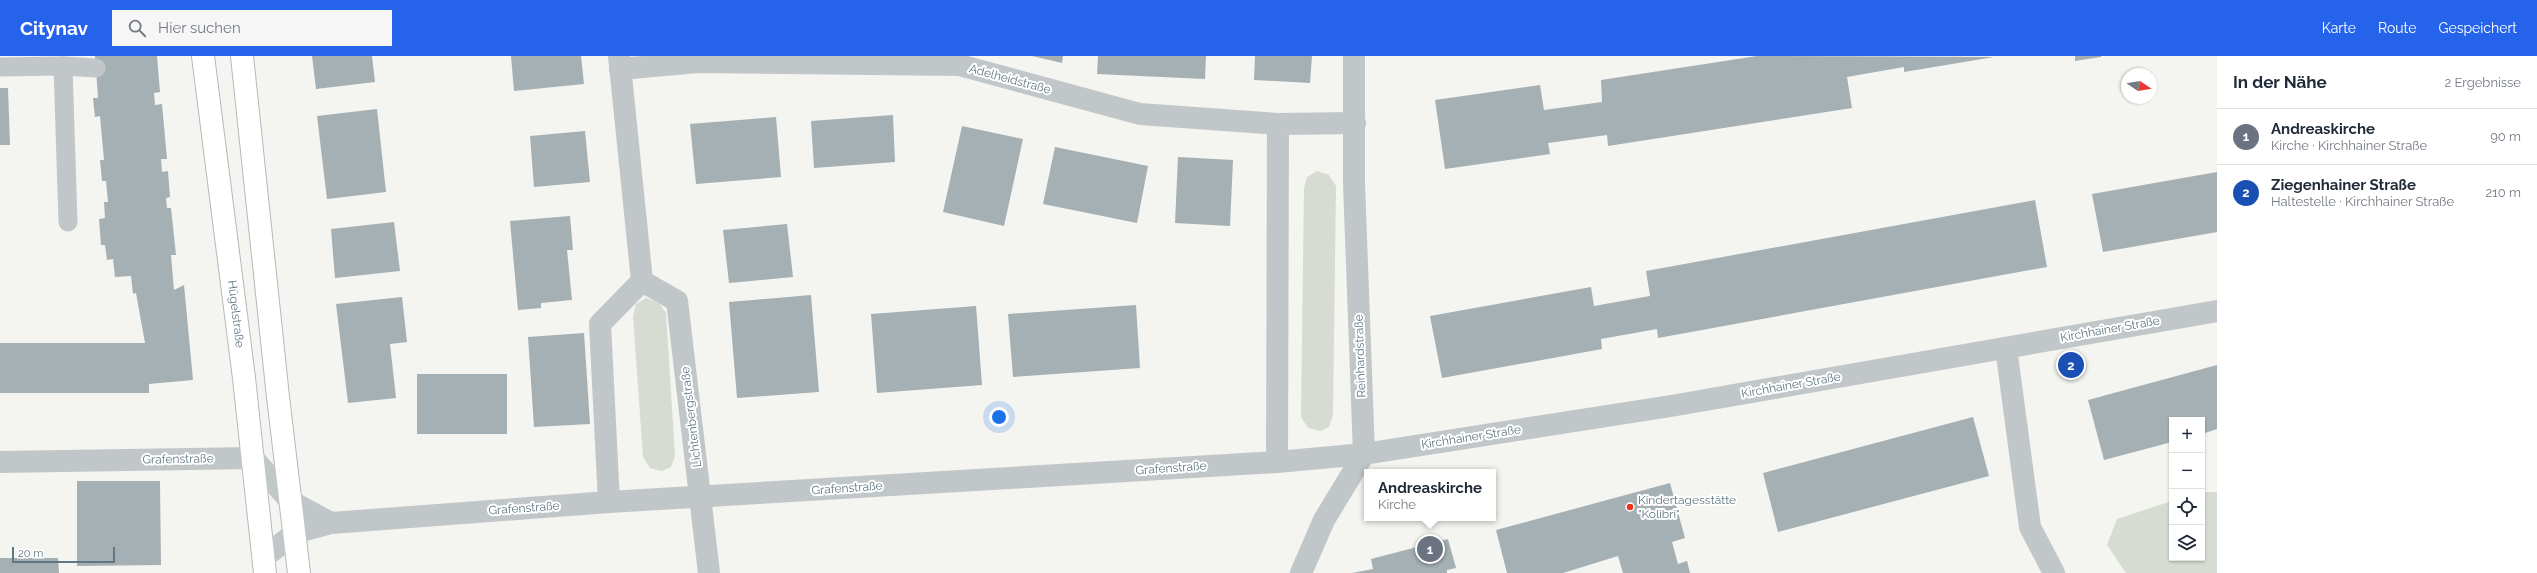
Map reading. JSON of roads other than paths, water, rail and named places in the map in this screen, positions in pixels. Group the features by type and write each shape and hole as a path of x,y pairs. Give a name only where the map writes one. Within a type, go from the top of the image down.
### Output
{"main road":[{"name":"Hügelstraße","path":"203,56 253,458 264,565"},
{"path":"242,56 299,573"}],"street":[{"name":"Reinhardstraße","path":"1354,56 1354,183 1364,454"},
{"name":"Adelheidstraße","path":"619,63 698,59 959,65 1140,114 1278,124"},
{"path":"609,502 600,324 642,281 619,63"},
{"path":"1277,462 1278,124 1355,122"},
{"name":"Lichtenbergstraße","path":"642,281 677,301 709,573"},
{"name":"Kirchhainer Straße","path":"1364,454 1671,406 2217,311"},
{"path":"2006,348 2030,527 2054,573"},
{"name":"Grafenstraße","path":"264,565 295,534 331,523 609,502 700,498 1277,462 1364,454"},
{"path":"1301,573 1324,520 1364,454"},
{"name":"Grafenstraße","path":"0,462 253,458"},
{"path":"253,458 290,501 331,523"}],"lane":[{"path":"0,67 64,66 96,68"},
{"path":"64,66 68,222"}],"place":[{"name":"Ziegenhainer Straße","path":"2071,365"},
{"name":"Kindertagesstätte \"Kolibri\"","path":"1630,507"},
{"name":"Andreaskirche","path":"1430,549"}]}
